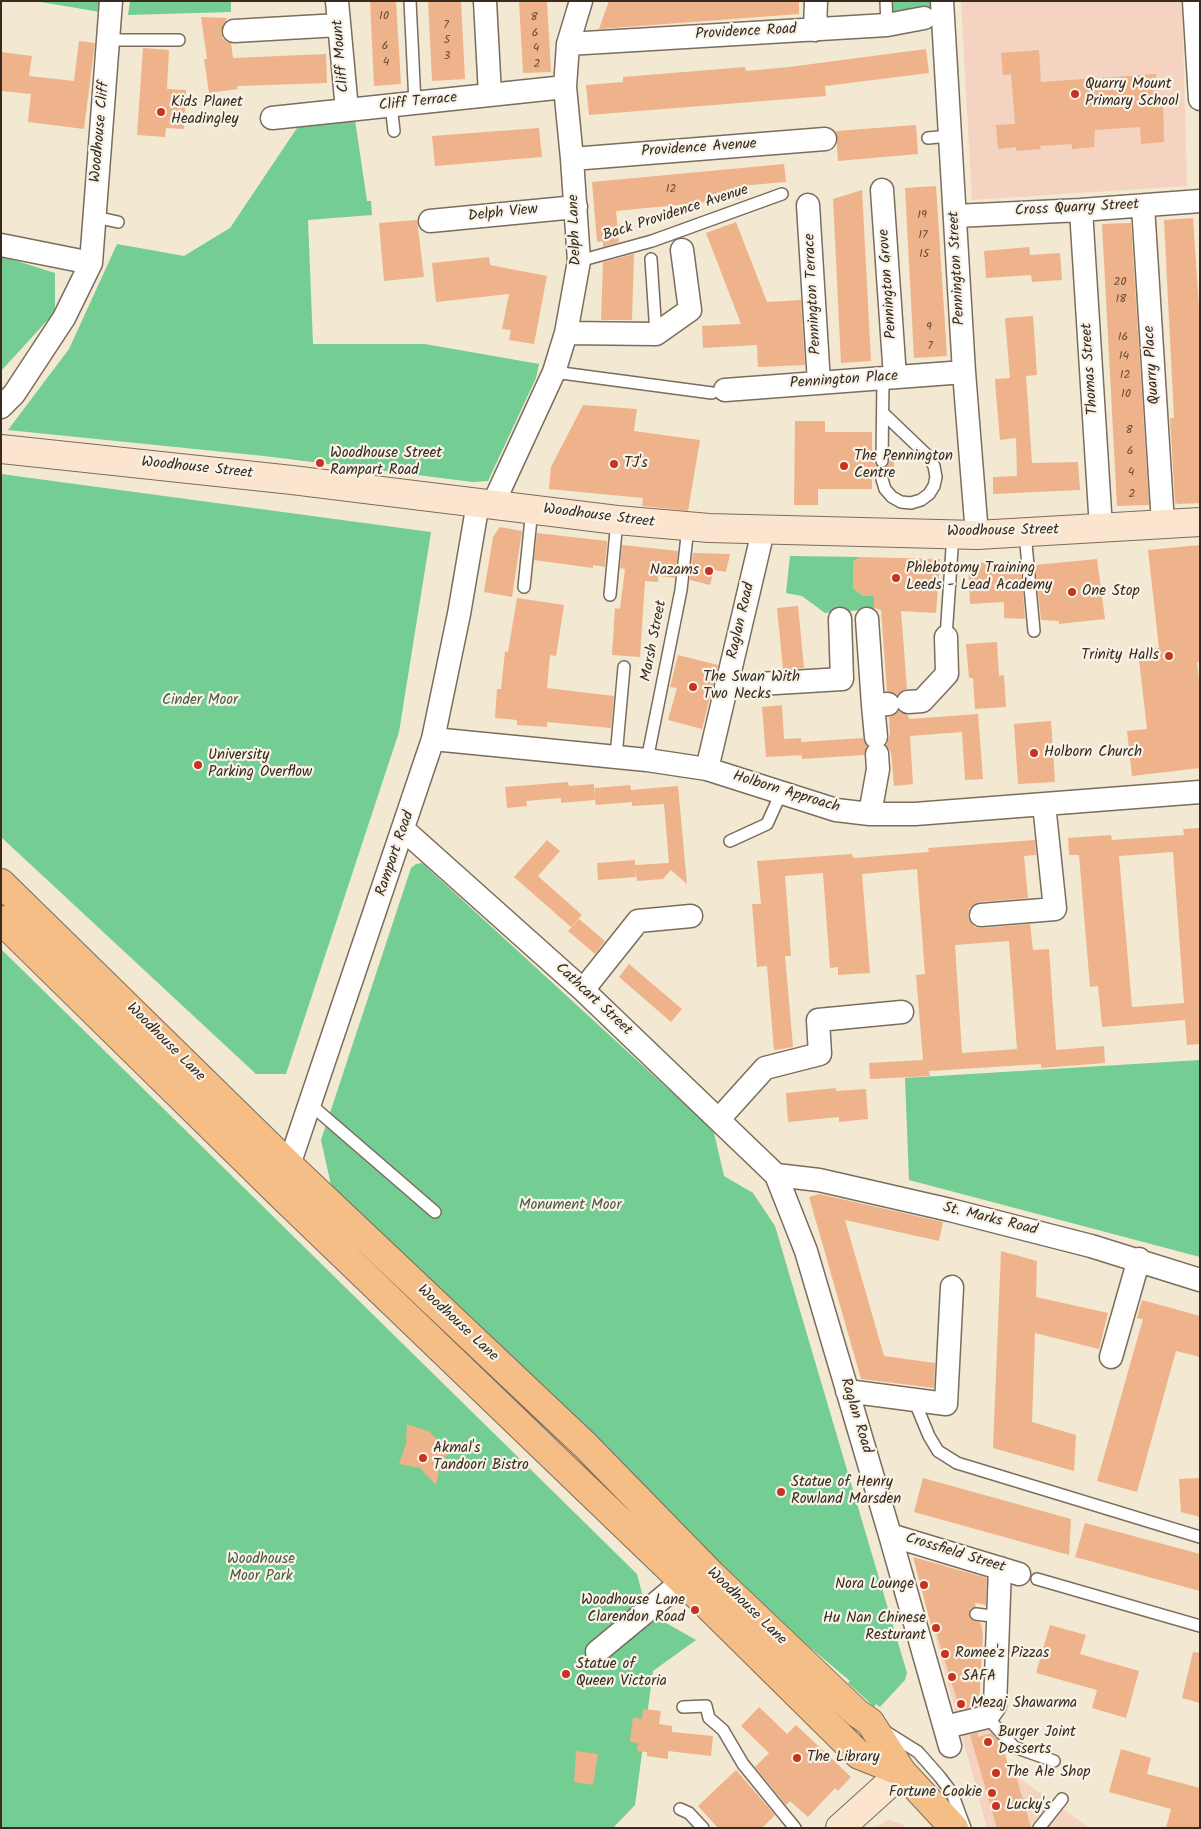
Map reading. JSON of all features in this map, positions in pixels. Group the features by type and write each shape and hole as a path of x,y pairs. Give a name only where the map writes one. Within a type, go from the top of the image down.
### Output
{"highway":[{"name":"Woodhouse Lane","path":"1,883 289,1165 586,1446 712,1575 851,1708 870,1722 902,1772 954,1828"},
{"name":"Woodhouse Lane","path":"1,920 283,1197 683,1581 859,1755 902,1772"}],"street":[{"name":"Woodhouse Cliff","path":"1,407 14,394 64,318 91,263 111,1"},
{"name":"Cliff Mount","path":"338,1 347,110"},
{"path":"485,1 490,95"},
{"name":"Delph Lane","path":"485,503 554,372 566,333 579,260 572,159 564,87 568,44 581,1"},
{"path":"816,1 816,30"},
{"name":"Pennington Street","path":"942,1 938,137 955,216 964,372 965,534"},
{"path":"1194,1 1200,99"},
{"name":"Providence Road","path":"568,44 887,25 924,18"},
{"path":"234,31 339,24"},
{"name":"Cliff Terrace","path":"272,118 564,87"},
{"name":"Providence Avenue","path":"572,159 825,139"},
{"name":"Pennington Grove","path":"882,190 889,378"},
{"name":"Cross Quarry Street","path":"955,216 1081,210 1200,200"},
{"name":"Pennington Terrace","path":"808,205 819,383"},
{"name":"Quarry Place","path":"1142,206 1163,524"},
{"name":"Delph View","path":"430,222 576,207"},
{"name":"Thomas Street","path":"1081,210 1116,530"},
{"path":"1,245 91,263"},
{"path":"566,333 656,334 690,310 682,250"},
{"name":"Pennington Place","path":"718,391 964,372"},
{"name":"Woodhouse Street","path":"1,449 262,476 688,527 763,531 965,534 1116,530 1163,524 1200,522"},
{"name":"Rampart Road","path":"283,1197 289,1165 404,830 433,739 459,614 485,503"},
{"name":"Raglan Road","path":"707,769 763,531"},
{"path":"726,686 842,679 840,619"},
{"path":"867,619 890,704 876,745 878,769 870,814"},
{"path":"890,704 922,701 947,674 946,637"},
{"name":"Holborn Approach","path":"433,739 647,760 707,769 836,810 870,814 915,814 1200,792"},
{"path":"981,915 1055,909 1044,804"},
{"name":"Cathcart Street","path":"404,830 583,990 776,1175"},
{"path":"583,990 638,921 690,916"},
{"path":"718,1119 765,1068 820,1054 818,1020 902,1012"},
{"name":"Raglan Road","path":"776,1175 806,1251 890,1535 947,1737 997,1710"},
{"name":"St. Marks Road","path":"776,1175 818,1180 931,1206 1139,1259 1200,1280"},
{"path":"1111,1357 1139,1259"},
{"path":"847,1391 946,1404 952,1287"},
{"name":"Crossfield Street","path":"890,1535 1019,1574"},
{"path":"997,1710 999,1617 1019,1574"},
{"path":"597,1652 683,1581"},
{"path":"840,1828 902,1772"}],"lane":[{"path":"410,1 415,103"},
{"path":"886,1 887,25"},
{"path":"109,40 179,40"},
{"path":"391,105 394,131"},
{"name":"Back Providence Avenue","path":"579,260 652,241 782,194"},
{"path":"95,217 118,222"},
{"path":"651,260 656,334"},
{"path":"554,372 718,391"},
{"path":"882,461 882,413 889,378"},
{"path":"882,413 928,456 934,466 936,477 934,486 929,494 911,503 892,497 885,489 882,479"},
{"path":"524,587 532,509"},
{"path":"610,595 617,520"},
{"name":"Marsh Street","path":"647,760 681,590 688,527"},
{"path":"1025,533 1034,631"},
{"path":"946,637 965,534"},
{"path":"616,757 624,667"},
{"path":"730,841 767,824 781,793"},
{"path":"310,1104 435,1212"},
{"path":"914,1400 929,1436 938,1451 957,1463 1200,1537"},
{"path":"1019,1574 1200,1626"},
{"path":"976,1614 999,1617"},
{"path":"683,1707 706,1706 709,1718 722,1730 743,1764 796,1828"},
{"path":"997,1710 1014,1747 1054,1761"},
{"path":"870,1722 918,1752 940,1776 952,1793 965,1828"},
{"path":"1039,1828 1062,1798"},
{"path":"680,1808 689,1813 703,1828"}],"shaded area":[{"name":"Quarry Mount Primary School","path":"961,1 1182,1 1187,186 972,200"},
{"path":"914,1559 945,1565 962,1624 983,1623 979,1708 998,1731 1012,1777 1016,1776 1090,1828 987,1828"},
{"path":"888,1820 902,1824 906,1828 875,1828"}],"green space":[{"path":"35,1 99,1 100,12"},
{"path":"130,1 231,1 231,12 128,15"},
{"path":"886,1 942,1 942,15 887,25"},
{"path":"355,120 367,201 371,201 372,215 308,220 313,344 425,344 539,364 536,378 488,481 473,482 264,456 8,430 69,349 117,244 184,256 230,228 301,122"},
{"path":"1,256 55,273 55,312 1,371"},
{"name":"Cinder Moor","path":"1,474 431,532 399,732 286,1074 256,1074 1,837"},
{"path":"790,556 860,557 853,562 853,588 863,596 874,596 874,609 825,613 802,596 786,593"},
{"name":"Monument Moor","path":"422,863 703,1121 714,1133 724,1176 753,1193 775,1226 907,1673 905,1680 880,1707 876,1704 874,1707 848,1683 850,1681 800,1639 649,1496 331,1185 321,1140 411,868 416,864"},
{"name":"Woodhouse Moor Park","path":"1,949 637,1574 647,1612 696,1640 653,1671 635,1805 613,1828 1,1828"},
{"path":"1200,1060 1200,1257 909,1180 905,1078"}],"building":[{"path":"370,1 396,1 401,84 374,86"},
{"path":"428,1 461,1 465,79 432,81"},
{"path":"519,1 547,1 551,72 523,73"},
{"path":"609,1 799,1 799,14 599,29"},
{"path":"201,17 227,18 221,32 223,39 231,43 233,58 326,54 327,83 237,86 238,89 209,93 204,59 207,59"},
{"path":"79,41 95,43 84,129 28,122 31,94 1,91 1,52 32,56 29,76 74,81"},
{"path":"143,48 169,50 167,89 186,90 184,129 166,128 165,137 137,135"},
{"path":"926,49 929,73 825,86 826,96 589,115 586,85 623,82 623,77 745,67 746,71"},
{"path":"1039,50 1041,82 1156,74 1158,99 1163,99 1164,142 1141,144 1140,127 1095,130 1094,147 1072,149 1072,144 1040,146 1041,149 1016,151 1016,147 998,149 996,125 1015,124 1011,74 1003,75 1001,53"},
{"path":"916,125 918,154 838,161 836,131"},
{"path":"539,128 542,157 435,166 432,136"},
{"path":"784,164 786,182 739,186 740,199 616,211 619,242 603,247 603,241 597,242 592,182"},
{"path":"936,186 947,356 914,358 905,188"},
{"path":"862,190 871,361 841,363 833,199"},
{"path":"1193,218 1200,323 1200,503 1179,504 1175,503 1170,418 1174,418 1164,220"},
{"path":"417,220 424,277 384,281 379,223"},
{"path":"736,222 767,302 801,300 805,365 758,367 757,345 703,348 702,326 741,324 706,233"},
{"path":"1131,223 1149,505 1117,506 1102,224"},
{"path":"1029,247 1030,255 1060,253 1062,280 1032,282 1031,275 986,278 984,251"},
{"path":"634,254 632,320 601,320 603,262"},
{"path":"489,257 490,265 547,276 534,344 509,340 511,330 502,329 509,294 436,302 432,263"},
{"path":"1033,316 1037,375 1026,376 1032,463 1078,462 1080,490 993,494 993,477 1017,476 1016,438 1000,440 996,394 995,379 1010,378 1005,318"},
{"path":"583,405 637,409 634,431 700,440 688,511 642,506 643,498 549,489 551,467"},
{"name":"The Pennington Centre","path":"795,421 825,421 825,432 872,432 872,461 882,468 888,465 890,461 894,461 894,479 890,479 887,473 880,472 875,479 872,479 872,489 818,489 818,505 794,505"},
{"path":"500,527 522,531 512,597 484,592 493,537"},
{"path":"537,533 607,541 605,567 593,565 593,568 534,560"},
{"path":"622,545 678,551 675,578 658,576 658,582 645,581 640,657 612,655 615,608 620,609 625,569 620,568"},
{"name":"Trinity Halls","path":"1200,545 1200,662 1197,662 1200,691 1200,768 1132,776 1127,731 1147,729 1138,651 1159,648 1148,550"},
{"path":"693,553 730,554 726,572 714,570 710,585 690,580"},
{"name":"Phlebotomy Training Leeds - Lead Academy","path":"860,557 940,559 936,613 901,611 907,689 897,695 887,691 881,610 874,608 874,596 863,596 853,588 853,562"},
{"name":"One Stop","path":"1097,559 1105,619 1059,624 1059,621 1041,620 1035,565"},
{"path":"1016,562 1016,567 1021,566 1025,619 1004,618 1004,602 970,604 968,563"},
{"path":"517,598 564,605 556,656 550,655 547,688 614,696 611,728 547,722 547,727 517,725 517,720 495,718 497,689 501,689 505,651 508,652"},
{"path":"798,606 804,668 783,669 777,608"},
{"path":"997,642 999,676 1004,675 1006,707 975,709 973,678 969,678 966,644"},
{"name":"The Swan With Two Necks","path":"678,655 718,665 702,729 668,720 677,688 670,687"},
{"path":"782,705 784,739 801,738 801,742 863,738 867,746 864,755 802,759 802,755 766,757 762,707"},
{"path":"899,711 908,715 909,719 978,714 983,779 965,780 962,732 910,736 913,784 894,786 891,752 886,745 890,736 889,717"},
{"name":"Holborn Church","path":"1051,721 1055,782 1018,784 1014,724"},
{"path":"568,782 569,786 594,784 595,798 595,788 630,785 631,790 678,786 687,884 671,870 663,879 637,881 635,867 636,877 598,880 597,863 635,860 635,865 669,863 664,804 632,806 632,802 596,805 595,800 561,803 561,798 526,801 527,806 507,808 505,787"},
{"path":"1200,828 1200,1044 1187,1045 1185,1020 1102,1027 1098,986 1090,987 1079,855 1069,855 1068,838 1111,835 1112,840 1184,835 1183,829","holes":["1173,852 1184,1003 1132,1007 1119,856"]},
{"path":"547,840 560,851 538,876 582,915 571,927 514,877"},
{"path":"1035,840 1036,855 1024,856 1028,898 979,902 969,909 968,917 975,927 982,928 1030,924 1033,950 1049,949 1056,1050 1104,1046 1105,1063 1041,1068 1041,1064 929,1071 930,1076 870,1079 869,1063 923,1060 916,975 925,974 917,869 862,874 870,973 838,975 838,967 830,968 823,873 785,876 791,956 785,956 793,1047 774,1050 767,966 757,967 752,904 761,904 757,861 852,854 853,858 929,852 928,848","holes":["1009,941 1017,1049 962,1053 955,945"]},
{"path":"579,919 605,941 595,954 568,931"},
{"path":"629,964 682,1009 671,1022 619,977"},
{"path":"836,1088 836,1091 866,1089 868,1119 839,1122 839,1117 788,1122 786,1093"},
{"path":"819,1194 943,1222 939,1241 845,1220 884,1356 935,1363 934,1388 861,1379 809,1197"},
{"path":"1001,1251 1037,1261 1036,1297 1108,1313 1099,1349 1035,1333 1032,1422 1076,1435 1074,1471 993,1448"},
{"path":"1142,1300 1200,1316 1200,1357 1176,1351 1137,1492 1097,1481 1143,1319 1137,1318"},
{"name":"Akmal's Tandoori Bistro","path":"407,1424 430,1432 449,1452 440,1465 436,1485 420,1468 399,1464 406,1444"},
{"path":"923,1478 1071,1519 1069,1555 914,1512"},
{"path":"1200,1478 1200,1517 1181,1512 1179,1479"},
{"path":"1085,1523 1200,1554 1200,1591 1075,1557"},
{"path":"913,1557 987,1578 986,1605 975,1603 976,1607 970,1609 969,1614 972,1620 980,1622 983,1634 979,1705 960,1710 936,1632 933,1633"},
{"path":"1050,1625 1086,1635 1080,1654 1139,1671 1126,1718 1092,1708 1097,1690 1036,1673"},
{"path":"1193,1652 1200,1653 1200,1703 1182,1698"},
{"name":"The Library","path":"759,1707 787,1734 796,1725 851,1777 838,1791 835,1788 808,1817 790,1801 786,1805 755,1767 769,1753 741,1726"},
{"path":"643,1709 661,1711 659,1724 672,1726 672,1732 713,1736 711,1756 668,1751 668,1759 647,1756 647,1752 637,1751 638,1743 630,1742 633,1717 642,1719"},
{"path":"978,1733 978,1737 991,1733 1002,1745 1012,1778 1016,1776 1031,1828 997,1828 970,1735"},
{"path":"1121,1749 1151,1758 1147,1774 1200,1788 1200,1828 1166,1828 1171,1809 1109,1792"},
{"path":"576,1751 598,1754 593,1785 574,1782"},
{"path":"736,1770 775,1815 762,1828 718,1828 698,1806"}],"place":[{"name":"Quarry Mount Primary School","path":"1075,94"},
{"name":"Kids Planet Headingley","path":"161,112"},
{"name":"Woodhouse Street Rampart Road","path":"320,463"},
{"name":"TJ's","path":"614,464"},
{"name":"The Pennington Centre","path":"844,466"},
{"name":"Nazams","path":"709,571"},
{"name":"Phlebotomy Training Leeds - Lead Academy","path":"896,578"},
{"name":"One Stop","path":"1072,592"},
{"name":"Trinity Halls","path":"1169,656"},
{"name":"The Swan With Two Necks","path":"693,687"},
{"name":"Holborn Church","path":"1034,753"},
{"name":"University Parking Overflow","path":"198,765"},
{"name":"Akmal's Tandoori Bistro","path":"423,1458"},
{"name":"Statue of Henry Rowland Marsden","path":"781,1492"},
{"name":"Nora Lounge","path":"924,1585"},
{"name":"Woodhouse Lane Clarendon Road","path":"695,1610"},
{"name":"Hu Nan Chinese Resturant","path":"936,1628"},
{"name":"Romee'z Pizzas","path":"945,1654"},
{"name":"Statue of Queen Victoria","path":"566,1674"},
{"name":"SAFA","path":"952,1677"},
{"name":"Mezaj Shawarma","path":"961,1704"},
{"name":"Burger Joint Desserts","path":"988,1742"},
{"name":"The Library","path":"797,1758"},
{"name":"The Ale Shop","path":"996,1773"},
{"name":"Fortune Cookie","path":"992,1793"},
{"name":"Lucky's","path":"996,1806"}]}
